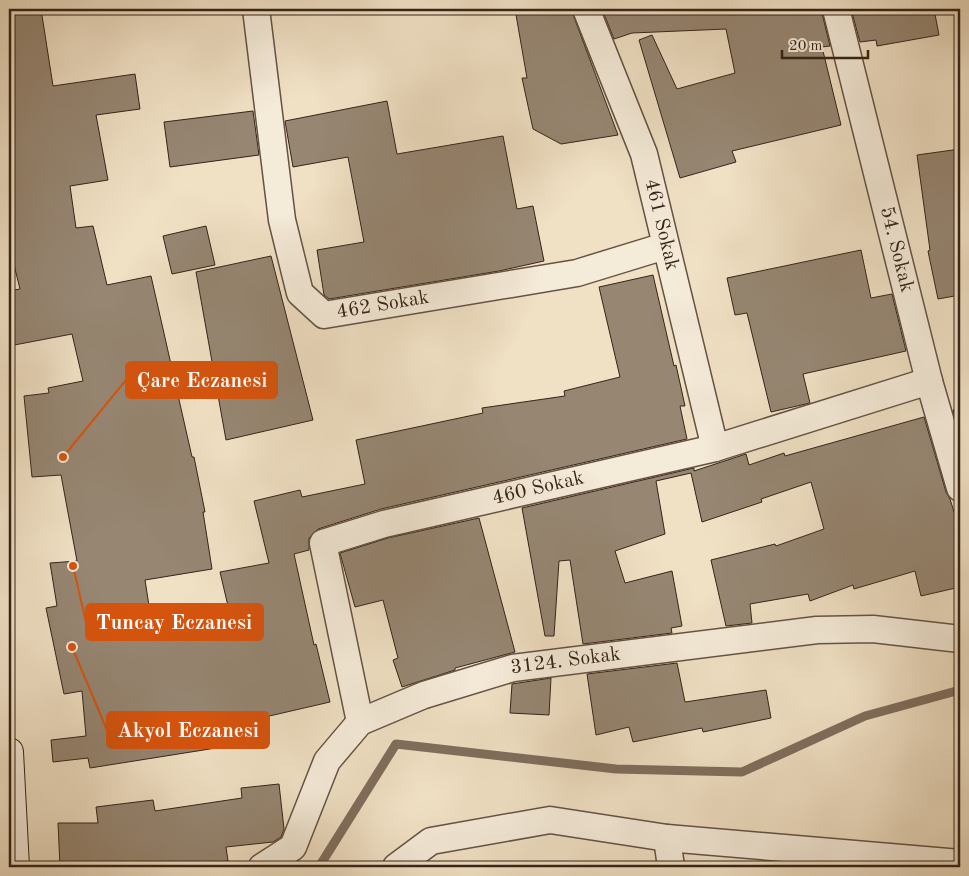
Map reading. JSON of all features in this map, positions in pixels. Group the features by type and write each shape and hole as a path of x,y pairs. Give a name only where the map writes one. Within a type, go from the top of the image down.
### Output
{"main road":[{"path":"9,752 15,867"}],"street":[{"name":"462 Sokak","path":"256,9 282,220 300,293 324,315 577,274 665,246"},
{"name":"461 Sokak","path":"586,9 644,154 715,448"},
{"name":"54. Sokak","path":"836,9 929,381 960,488"},
{"name":"460 Sokak","path":"360,722 323,543 384,524 715,448 929,381"},
{"name":"3124. Sokak","path":"262,867 293,847 327,761 360,722 424,695 514,668 817,630 873,629 960,639"},
{"path":"396,867 431,841 550,820 667,838 960,863"},
{"path":"667,838 671,867"}],"building":[{"path":"9,9 41,9 53,86 135,74 140,109 96,115 108,180 70,186 76,228 93,226 107,285 151,276 192,457 194,457 205,512 203,512 212,569 145,580 152,625 162,624 164,636 232,623 220,572 269,563 254,501 300,490 302,497 365,484 356,440 483,413 482,408 565,396 564,391 620,377 599,287 653,275 685,406 680,406 687,439 381,509 318,529 309,538 309,550 294,554 314,645 316,644 330,702 265,717 266,719 213,729 216,748 90,768 88,758 53,762 51,740 86,736 82,691 64,694 46,608 57,606 50,563 77,561 61,475 32,477 24,396 49,393 48,388 83,381 72,334 9,346 9,291 20,289 9,245"},
{"path":"515,9 571,9 618,135 561,144 533,129 522,78 527,78"},
{"path":"602,9 821,9 830,46 822,47 841,125 732,151 736,162 680,178 639,40 652,35 677,89 735,73 726,29 632,33 614,39"},
{"path":"851,9 934,9 939,35 877,46 876,40 860,42"},
{"path":"387,101 397,154 503,136 517,209 533,206 544,261 499,271 329,299 324,295 317,250 364,242 348,157 293,167 285,121"},
{"path":"253,111 259,155 170,167 164,122"},
{"path":"960,149 960,295 938,299 928,251 930,250 917,155"},
{"path":"206,226 215,265 172,274 163,236"},
{"path":"861,250 871,298 892,294 906,351 803,374 810,403 771,412 747,313 735,315 727,278"},
{"path":"271,256 313,420 226,440 196,272"},
{"path":"960,408 960,435 953,410"},
{"path":"924,417 946,492 960,531 960,587 921,596 915,571 854,589 853,585 810,601 808,594 750,604 752,623 726,626 711,560 775,544 776,546 824,529 811,482 761,499 762,502 702,522 691,473 656,481 665,534 615,551 625,583 672,571 682,626 671,628 672,633 583,644 570,560 559,561 554,636 545,636 522,508 694,468 694,471 746,454 749,465 784,453 785,456"},
{"path":"479,518 515,652 455,668 455,670 402,687 393,660 398,658 383,600 355,607 340,553 388,538"},
{"path":"677,663 685,702 766,690 771,718 703,732 702,728 633,742 629,727 596,735 587,674"},
{"path":"551,678 549,715 510,713 512,684"},
{"path":"279,784 284,829 281,837 273,842 226,847 228,861 187,867 60,867 58,823 98,823 96,807 153,800 155,811 242,798 241,788"}],"waterway":[{"path":"319,867 396,744 616,769 742,772 865,716 960,690"}],"place":[{"name":"Çare Eczanesi","path":"63,457"},
{"name":"Tuncay Eczanesi","path":"73,566"},
{"name":"Akyol Eczanesi","path":"72,647"}]}
